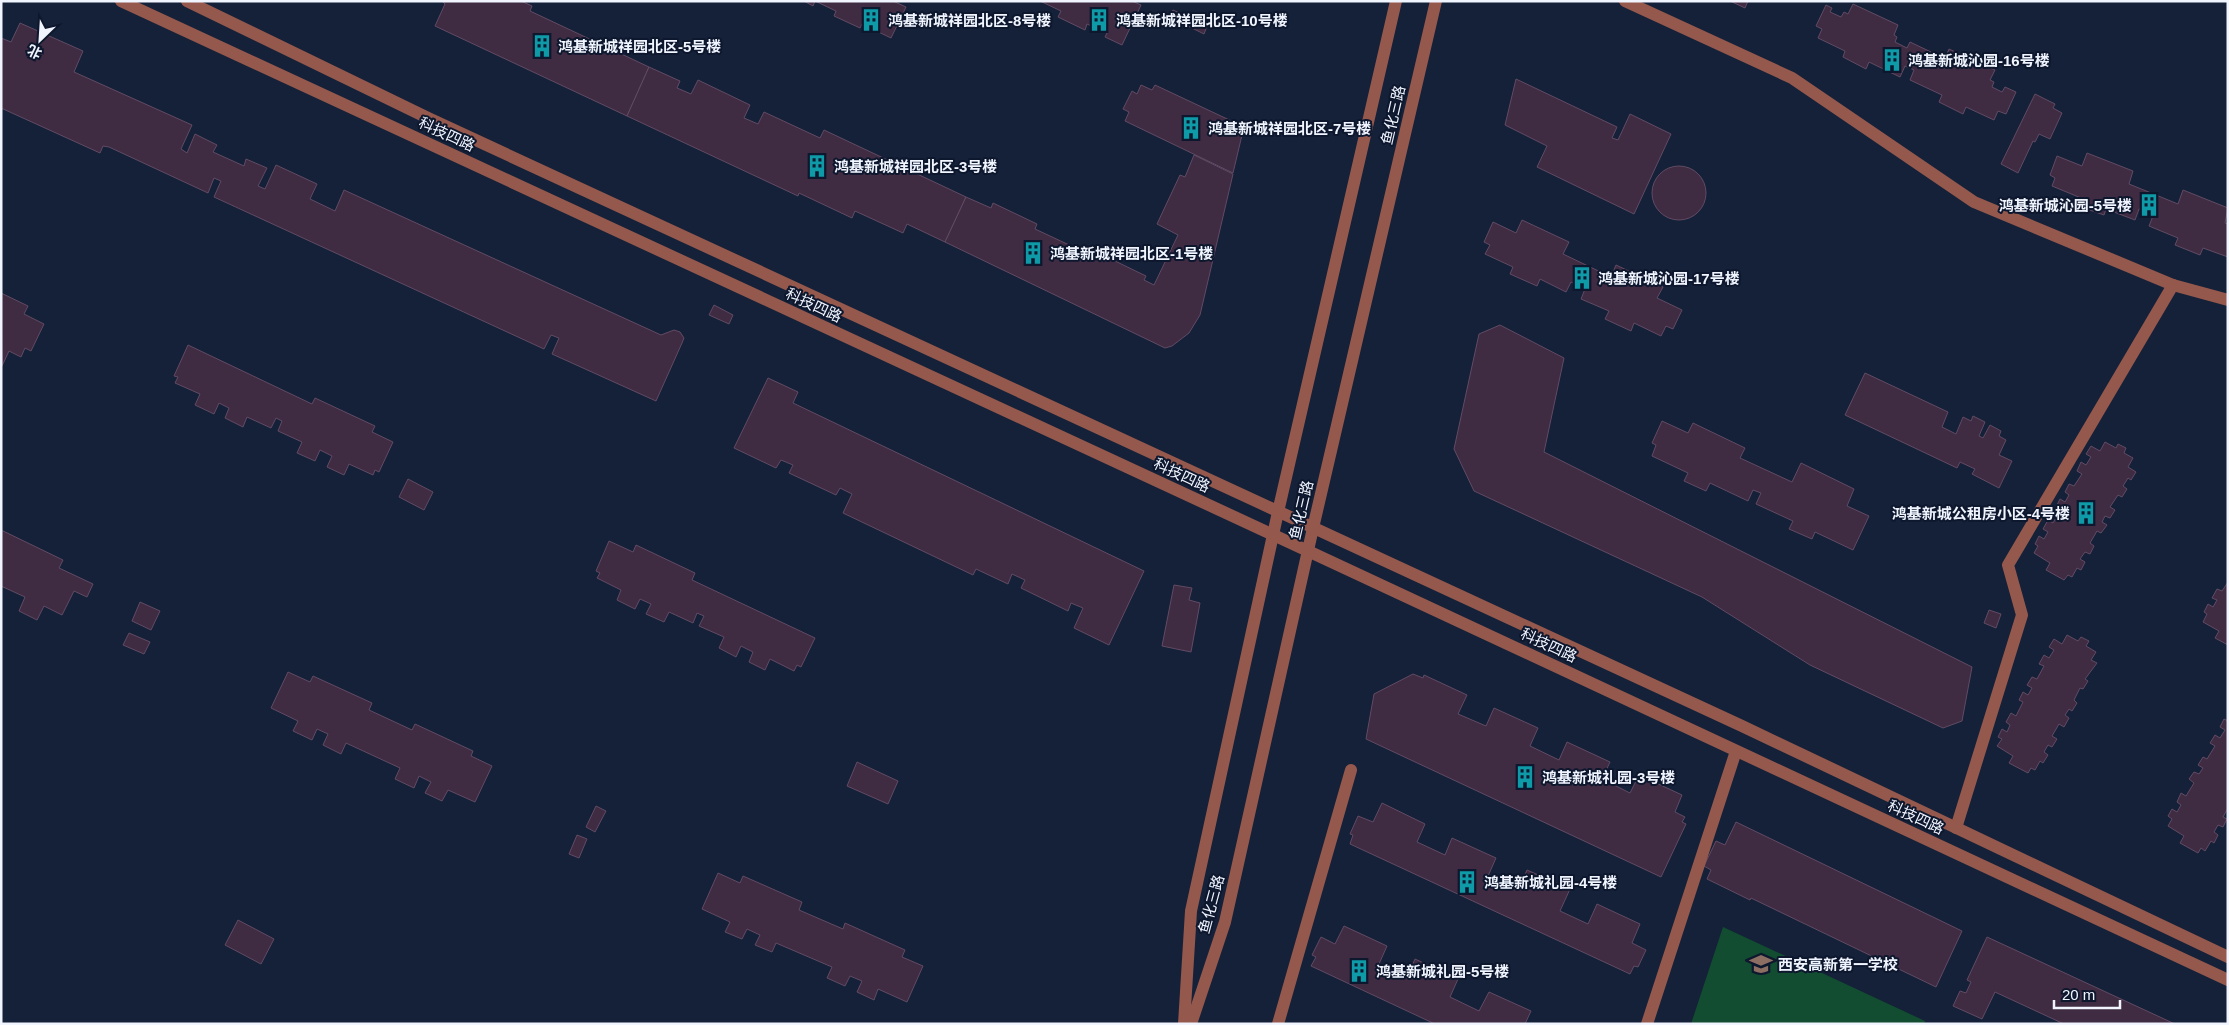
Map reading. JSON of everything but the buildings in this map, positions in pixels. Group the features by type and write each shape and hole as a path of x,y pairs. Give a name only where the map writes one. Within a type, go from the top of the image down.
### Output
{"street":[{"name":"科技四路","path":"121,1 2228,980"},
{"name":"科技四路","path":"187,1 428,118 1742,726 2228,957"},
{"name":"鱼化三路","path":"1184,1024 1192,911 1278,512 1396,1"},
{"name":"鱼化三路","path":"1191,1024 1225,922 1313,528 1436,1"},
{"path":"1626,1 1792,78 1974,202 2174,285 2228,300"},
{"path":"1956,828 2022,614 2008,564 2174,285"},
{"path":"1647,1024 1736,751"},
{"path":"1278,1024 1351,770"}],"green space":[{"name":"西安高新第一学校","path":"1723,927 1925,1021 1924,1024 1691,1024"}],"place":[{"name":"鸿基新城祥园北区-8号楼","path":"871,20"},
{"name":"鸿基新城祥园北区-10号楼","path":"1099,20"},
{"name":"鸿基新城祥园北区-5号楼","path":"542,46"},
{"name":"鸿基新城沁园-16号楼","path":"1892,60"},
{"name":"鸿基新城祥园北区-7号楼","path":"1191,128"},
{"name":"鸿基新城祥园北区-3号楼","path":"817,166"},
{"name":"鸿基新城沁园-5号楼","path":"2149,205"},
{"name":"鸿基新城祥园北区-1号楼","path":"1033,253"},
{"name":"鸿基新城沁园-17号楼","path":"1582,278"},
{"name":"鸿基新城公租房小区-4号楼","path":"2086,513"},
{"name":"鸿基新城礼园-3号楼","path":"1525,777"},
{"name":"鸿基新城礼园-4号楼","path":"1467,882"},
{"name":"西安高新第一学校","path":"1761,964"},
{"name":"鸿基新城礼园-5号楼","path":"1359,971"}]}
